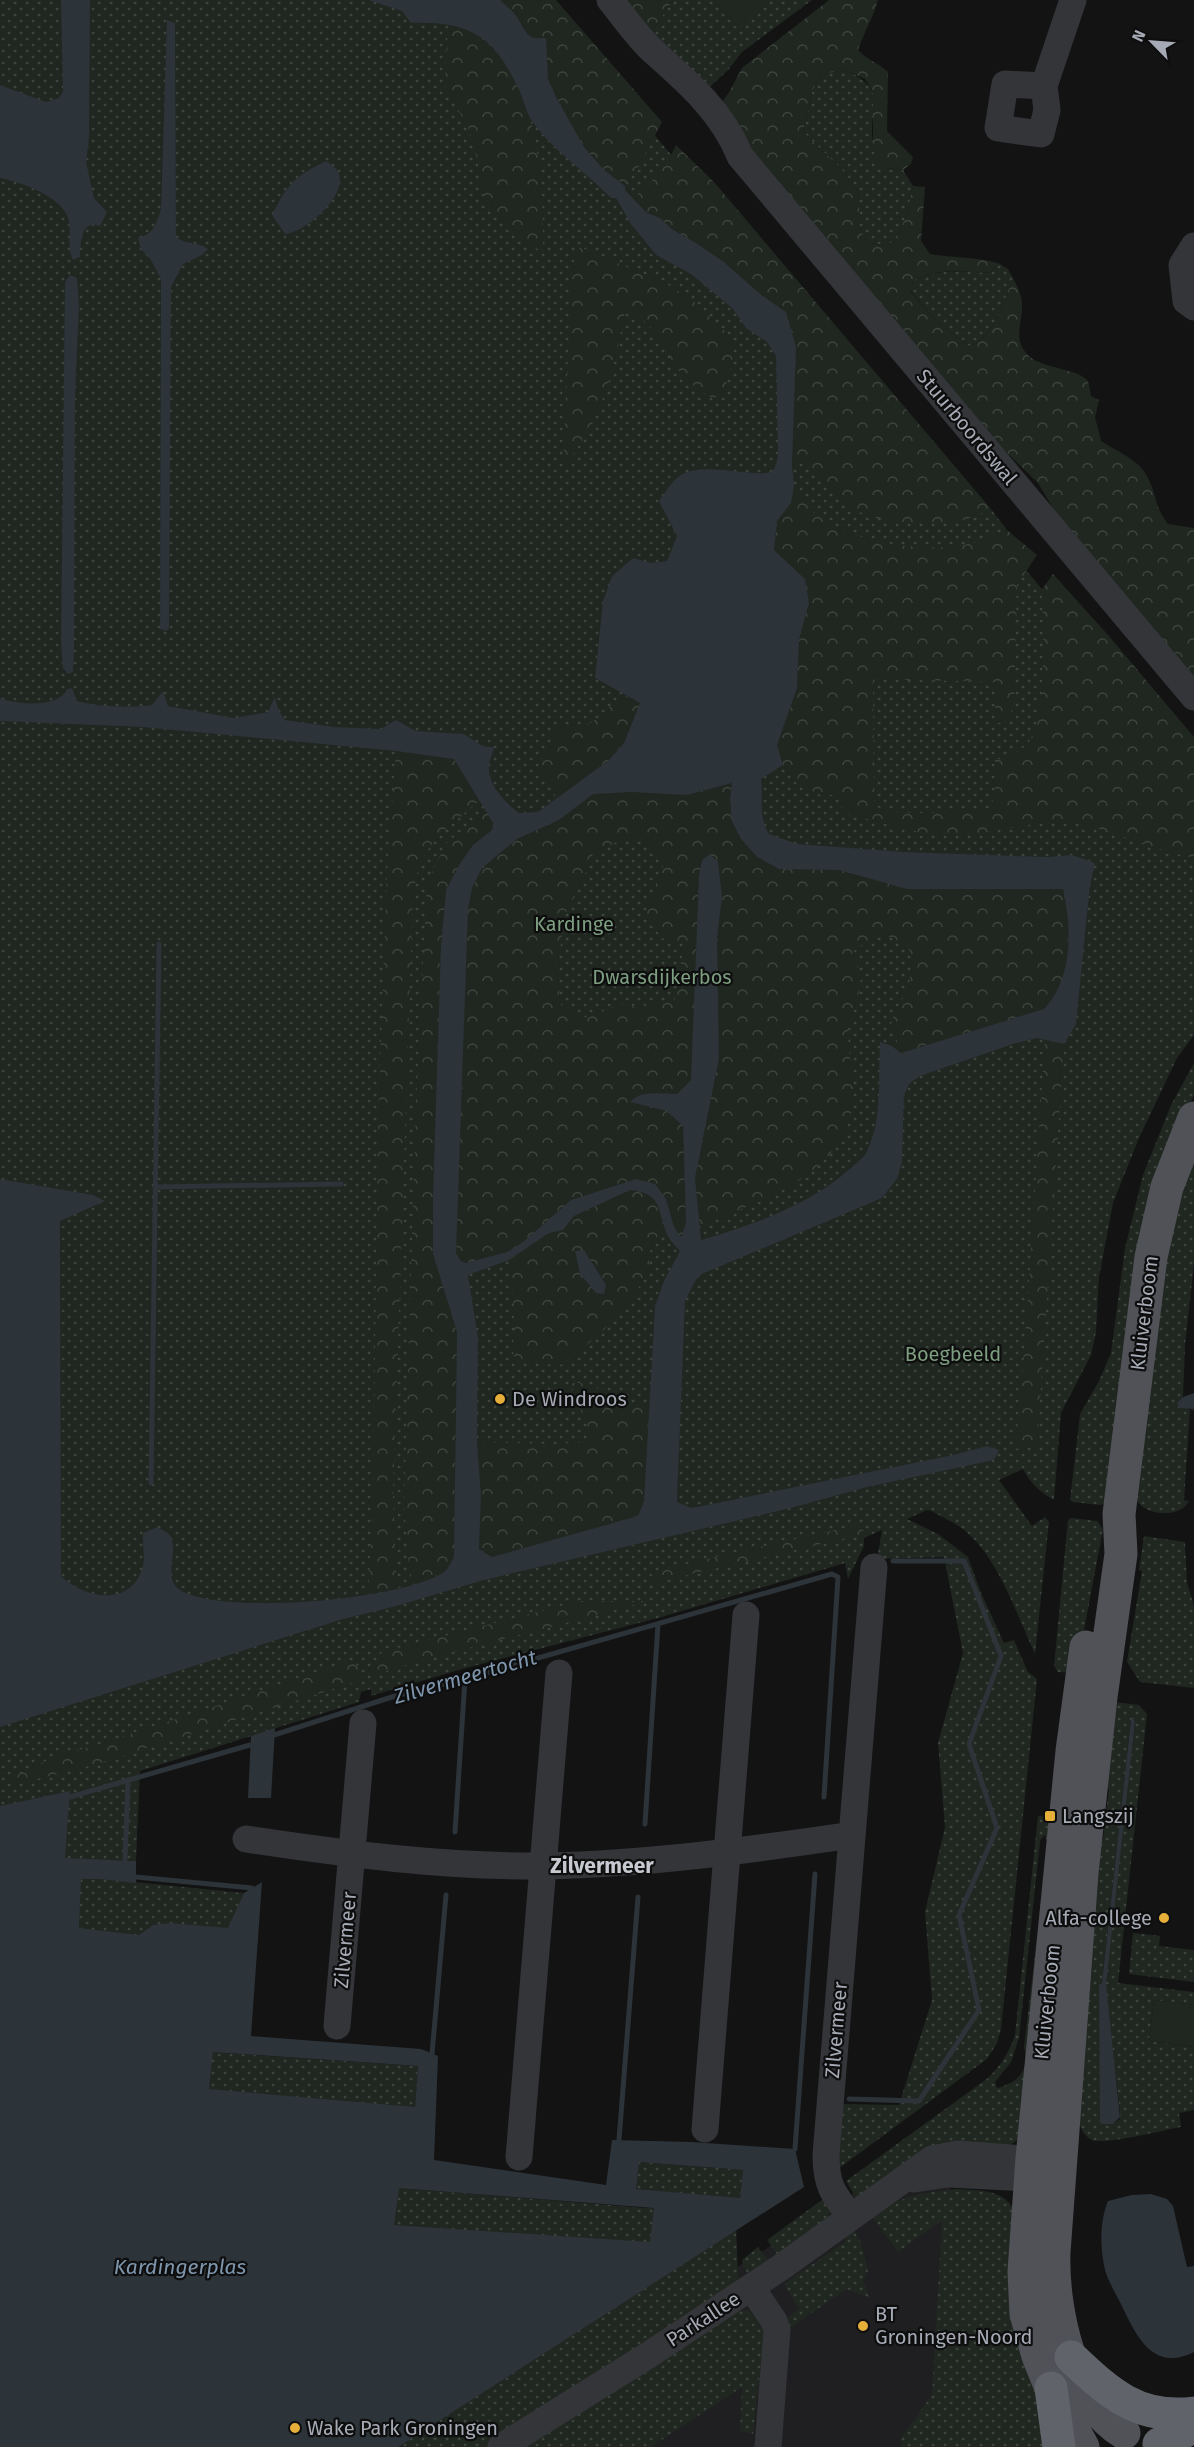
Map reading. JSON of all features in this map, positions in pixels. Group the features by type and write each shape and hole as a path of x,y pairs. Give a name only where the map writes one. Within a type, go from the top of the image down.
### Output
{"highway":[{"path":"1071,2357 1103,2387 1134,2406 1165,2414 1194,2413"},
{"path":"1051,2388 1059,2447"},
{"path":"1160,2445 1194,2426"}],"main road":[{"name":"Kluiverboom","path":"1083,2447 1051,2388 1031,2335 1024,2293 1041,2166 1078,1694 1089,1622 1103,1556 1119,1515 1151,1257 1167,1187 1194,1118"},
{"name":"Kluiverboom","path":"1041,2166 1059,2320 1071,2357 1094,2403 1114,2427 1124,2433"},
{"path":"1094,2447 1109,2436 1124,2433 1143,2435 1160,2445"}],"street":[{"name":"Stuurboordswal","path":"609,0 654,52 673,67 710,106 734,140 740,156 1194,697"},
{"path":"1044,86 1073,0"},
{"path":"1194,246 1182,265 1186,301 1194,307"},
{"name":"Zilvermeer","path":"851,2217 830,2189 826,2174 826,2155 874,1567"},
{"path":"705,2129 746,1615"},
{"path":"519,2157 559,1673"},
{"name":"Zilvermeer","path":"337,2026 363,1723"},
{"path":"246,1839 352,1855 450,1863 543,1866 726,1853 852,1834"},
{"name":"Parkallee","path":"501,2447 647,2356 751,2287 932,2159 949,2154 1041,2166"},
{"path":"751,2287 774,2321 777,2330 768,2447"}],"shaded area":[{"path":"917,2153 986,2227 995,2447 453,2447"}],"green space":[{"name":"Kardinge","path":"0,0 539,0 978,514 991,509 1007,530 996,535 1194,768 1194,1035 1177,1058 1139,1138 1113,1203 1099,1277 1096,1332 1091,1355 1061,1413 1054,1500 1036,1487 1023,1469 999,1480 1032,1526 1045,1517 1049,1522 1035,1654 1006,1588 976,1541 960,1527 931,1511 927,1510 907,1519 938,1534 968,1557 981,1593 1004,1643 1014,1640 1028,1672 1037,1679 1001,2029 997,2043 987,2059 838,2169 843,2104 899,2105 932,2000 925,1912 945,1827 938,1743 963,1653 944,1557 877,1559 882,1530 864,1538 864,1546 848,1579 845,1563 658,1618 462,1669 371,1696 371,1689 361,1692 359,1702 140,1771 136,1861 116,1860 114,1880 244,1893 236,1912 225,2053 418,2066 415,2107 412,2107 411,2189 647,2208 693,2195 635,2189 639,2162 743,2170 740,2198 735,2198 738,2276 742,2282 739,2311 748,2310 765,2328 753,2434 740,2431 742,2387 651,2447 0,2447"},
{"path":"500,0 556,0 662,122 638,168 625,186 604,170 584,147 556,97 548,79 546,38 530,36 515,15"},
{"path":"620,0 673,0 650,34"},
{"path":"673,0 812,0 742,52 728,70 702,94 650,34"},
{"path":"713,0 765,0 736,27"},
{"path":"829,0 878,0 858,50 888,72 887,131 913,157 911,164 903,170 887,168 877,162 873,147 873,92 865,79 845,70 822,74 813,89 803,131 840,167 857,191 861,231 871,243 895,242 907,214 913,186 925,187 921,241 930,254 998,263 991,273 952,271 932,273 914,280 910,291 935,320 969,346 986,335 992,327 1013,278 1022,301 1019,338 1024,351 1036,361 1085,378 1089,384 1091,396 1099,400 1095,417 1101,441 1132,460 1143,470 1160,512 1168,524 1194,528 1194,677 1057,515 1038,483 999,445 750,151 718,107 742,68"},
{"path":"448,23 478,36 501,57 518,85 530,117 537,152 541,187 543,251 525,244 509,231 483,194 477,158 468,127 445,87"},
{"path":"845,70 868,85 872,93 874,101 873,144 877,154 887,168 903,170 913,186 907,214 895,242 874,244 863,236 857,191 840,167 803,131 813,89 822,74"},
{"path":"676,145 714,182 991,509 958,521 910,523 878,518 864,514 846,503 804,460 792,465 796,347 786,312 760,294 740,274 673,230 660,218 647,213 632,199 657,175 668,161"},
{"path":"580,247 667,284 692,300 730,336 734,352 726,386 714,399 696,388 685,377 658,336 644,320 625,312 615,360 599,408 582,441 563,468 572,266"},
{"path":"998,263 1008,269 1013,278 992,327 986,335 969,346 935,320 910,290 914,280 923,276 952,272 991,273"},
{"path":"792,479 802,499 814,513 833,525 868,539 908,546 946,547 974,543 1007,530 1037,555 1017,585 1014,702 1009,720 995,724 995,682 873,679 874,806 891,812 927,813 991,808 995,789 995,760 1021,749 1028,743 1034,732 1043,670 1041,591 1053,574 1194,737 1194,858 1073,822 1041,823 974,834 930,835 851,815 843,811 840,795 820,795 793,781 783,765 777,745 797,688 799,639 804,622 774,550 777,521 791,503 794,485"},
{"path":"622,694 641,703 624,743 609,760 557,799 547,780 537,769 553,737 552,724 575,728 584,726 599,717"},
{"path":"396,751 454,759 480,800 438,836 420,861 413,893 393,1493 396,1571 400,1587 368,1594 373,1504 378,1126 387,872"},
{"path":"732,783 730,799 779,869 839,870 907,889 1063,889 1068,920 1068,952 1061,983 1045,1009 901,1053 891,1024 895,1011 909,988 911,960 908,945 884,936 867,941 852,953 860,977 859,990 848,1031 853,1096 850,1118 840,1140 826,1158 788,1187 766,1199 699,1225 695,1178 719,1058 717,938 722,897 718,862 710,854 699,876 691,1081 677,1094 650,1094 638,1105 667,1111 683,1126 686,1223 681,1237 673,1225 667,1203 660,1190 653,1184 636,1179 507,1252 466,1263 461,1261 456,1253 468,909 472,888 482,869 517,839 559,820 593,794 632,792 687,795","holes":["646,839 657,852 663,866 644,916 666,942 685,940 674,1002 647,1004 642,1009 620,1004 587,1018 561,1005 556,962 561,944 563,918 584,878 592,854 617,842"]},
{"path":"487,812 493,823 492,830 473,845 441,946 433,1254 457,1332 454,1557 445,1571 414,1586 409,1568 404,1506 416,1105 427,882 446,843"},
{"path":"1045,1040 1064,1044 1037,1445 1015,1449 1025,1342"},
{"path":"1194,1063 1194,1096 1182,1119 1106,1503 1100,1505 1073,1502 1070,1500 1080,1414 1099,1381 1111,1353 1125,1248 1143,1175 1171,1105"},
{"path":"1194,1148 1194,1264 1185,1345 1183,1397 1178,1403 1190,1410 1184,1500 1189,1501 1178,1511 1170,1513 1146,1509 1136,1499 1163,1254"},
{"path":"630,1190 653,1199 660,1210 666,1234 658,1235 650,1252 648,1270 632,1298 610,1324 585,1347 559,1366 518,1360 513,1355 514,1311 509,1260 549,1233 563,1230 574,1216"},
{"path":"570,1383 585,1383 630,1403 651,1405 644,1501 638,1516 492,1557 479,1549 481,1496 477,1442 558,1444 583,1442 590,1433"},
{"path":"1071,1518 1097,1521 1103,1529 1076,1673 1058,1672 1054,1666 1068,1520"},
{"path":"857,1525 864,1531 864,1534 654,1583 651,1572"},
{"path":"1144,1536 1185,1542 1187,1582 1194,1606 1194,1688 1140,1682 1127,1662 1142,1571 1139,1570"},
{"path":"580,1601 650,1601 419,1661 371,1676 374,1664 382,1652"},
{"path":"353,1661 358,1666 362,1680 97,1764 13,1785 7,1780 58,1755 97,1745"},
{"path":"1106,1701 1139,1705 1147,1714 1118,1983 1194,1992 1194,2005 1154,2000 1149,2041 1194,2047 1194,2110 1179,2113 1181,2127 1099,2141 1087,2136 1081,2129 1079,2121 1098,1839 1103,1839 1109,1789 1104,1787","holes":["1131,1719 1135,1719 1105,1984 1120,2112 1120,2119 1113,2124 1100,2120 1102,1984"]},
{"path":"1038,1816 1052,1817 1020,2138 1006,2148 856,2198 846,2181 988,2078 1004,2058 1015,2035","holes":["1044,1835 1048,1842 1024,2048 1024,2069 1011,2083 997,2088 995,2082 1011,2062 1019,2038 1040,1841"]},
{"path":"1133,1933 1160,1936 1159,1946 1194,1950 1194,1982 1129,1974"},
{"path":"1154,2000 1194,2005 1194,2047 1149,2041"},
{"path":"956,2189 996,2194 1009,2203 1014,2210 1051,2447 902,2447 901,2438 932,2395 942,2220 898,2252 873,2218 893,2204 912,2196"},
{"path":"826,2197 831,2209 827,2221 779,2257 767,2240"},
{"path":"853,2230 860,2240 868,2271 863,2280 869,2298 847,2289 787,2330 784,2320 799,2309 784,2284 846,2241 844,2236"},
{"path":"758,2247 770,2263 750,2277 742,2260"}],"water":[{"path":"61,0 90,0 89,138 86,162 94,198 107,212 100,226 93,225 85,229 81,239 80,257 73,260 70,250 69,223 64,210 39,191 0,178 0,85 46,102 59,98 63,91"},
{"path":"368,0 500,0 515,15 527,34 534,38 546,38 548,79 584,147 604,170 625,186 625,190 647,213 660,218 673,230 724,262 760,294 786,312 796,347 792,465 794,485 791,503 777,521 774,550 805,579 809,603 799,639 797,688 777,745 783,765 761,779 762,813 769,834 797,844 905,852 1047,857 1072,855 1095,863 1090,885 1076,1024 1064,1044 1037,1038 920,1076 909,1084 904,1095 902,1162 897,1179 882,1198 702,1274 695,1281 685,1301 677,1502 692,1508 953,1455 987,1446 999,1450 994,1460 867,1487 791,1508 484,1580 343,1619 0,1727 0,1179 93,1195 105,1201 60,1221 61,1576 71,1584 95,1594 119,1593 129,1588 138,1579 144,1562 143,1533 157,1527 168,1533 172,1540 172,1578 180,1590 202,1598 234,1602 313,1601 392,1590 423,1582 444,1572 454,1557 457,1332 433,1254 441,946 446,890 473,845 492,830 493,823 454,759 396,751 142,727 0,721 0,698 27,703 47,702 72,688 77,701 104,706 134,706 152,705 163,691 168,706 234,718 268,712 275,697 278,709 285,720 334,727 381,729 396,720 416,731 464,734 484,747 494,747 489,773 494,786 503,798 519,813 538,812 609,760 624,743 640,703 595,678 603,601 612,576 633,558 651,563 667,561 677,536 659,501 674,481 691,471 704,469 768,473 773,470 777,461 776,356 767,342 746,328 733,309 691,274 656,255 631,224 616,198 611,198 549,141 530,118 511,73 490,45 465,29 432,23 411,23 402,11","holes":["732,783 730,799 732,821 741,839 757,857 779,869 839,870 907,889 1063,889 1068,920 1068,952 1065,968 1054,997 1044,1009 901,1053 892,1046 880,1042 876,1125 863,1157 836,1180 800,1203 761,1220 701,1240 695,1178 719,1058 717,938 722,897 718,862 710,854 702,860 699,876 691,1080 677,1094 645,1094 630,1102 667,1111 683,1126 686,1223 681,1237 674,1227 666,1199 655,1184 636,1179 571,1200 523,1242 507,1252 466,1263 461,1261 456,1253 468,909 472,888 482,868 517,839 559,820 593,794 632,792 687,795","630,1190 648,1195 653,1199 659,1209 667,1235 680,1251 664,1281 655,1306 644,1501 638,1516 492,1557 479,1549 481,1496 477,1442 478,1338 468,1275 509,1260 549,1233 563,1230 574,1216"]},
{"path":"167,20 175,23 176,237 208,249 202,255 183,264 171,287 169,629 166,631 160,629 161,279 151,260 141,249 138,238 151,231 161,209"},
{"path":"326,161 336,168 340,176 339,188 335,197 311,222 285,234 272,215 278,204 293,182"},
{"path":"70,275 77,278 79,306 75,395 74,651 73,672 68,674 63,668 61,643 65,282"},
{"path":"584,1250 606,1285 604,1294 596,1293 580,1274 575,1251"},
{"path":"1194,1393 1194,1409 1179,1408 1177,1403 1183,1397"},
{"path":"1134,1717 1106,1984 1120,2117 1113,2124 1101,2124 1099,1985 1102,1983 1131,1719"},
{"path":"275,1728 271,1798 248,1798 251,1736"},
{"name":"Kardingerplas","path":"70,1791 65,1858 136,1861 136,1883 81,1879 79,1928 139,1935 153,1925 170,1923 228,1928 244,1893 262,1882 251,2036 421,2049 438,2056 434,2160 606,2185 612,2140 691,2142 795,2149 804,2187 398,2447 0,2447 0,1806","holes":["213,2052 418,2066 415,2107 209,2089","639,2162 743,2170 740,2198 636,2189","399,2188 654,2208 650,2242 394,2225"]},
{"path":"1151,2194 1167,2199 1173,2206 1187,2267 1194,2266 1194,2352 1179,2357 1167,2358 1147,2348 1133,2328 1111,2285 1104,2265 1103,2216 1108,2201 1132,2195"}],"waterway":[{"path":"151,1483 159,944"},
{"path":"155,1187 341,1184"},
{"path":"849,2099 919,2101 979,2010 959,1915 997,1828 969,1744 1001,1656 964,1561 893,1561"},
{"path":"274,1735 395,1696 465,1679 832,1574 838,1577 824,1797"},
{"path":"645,1824 658,1624"},
{"path":"455,1832 465,1679"},
{"name":"Zilvermeertocht","path":"70,1797 250,1745"},
{"path":"125,1861 128,1780"},
{"path":"795,2149 815,1874"},
{"path":"136,1877 252,1888"},
{"path":"432,2054 446,1895"},
{"path":"619,2140 638,1897"}],"place":[{"name":"De Windroos","path":"500,1399"},
{"name":"Langszij","path":"1050,1816"},
{"name":"Alfa-college","path":"1164,1918"},
{"name":"BT Groningen-Noord","path":"863,2326"},
{"name":"Wake Park Groningen","path":"295,2428"}],"district":[{"name":"Zilvermeer","path":"602,1866"}],"park label":[{"name":"Dwarsdijkerbos","path":"662,977"},
{"name":"Boegbeeld","path":"953,1354"}]}
